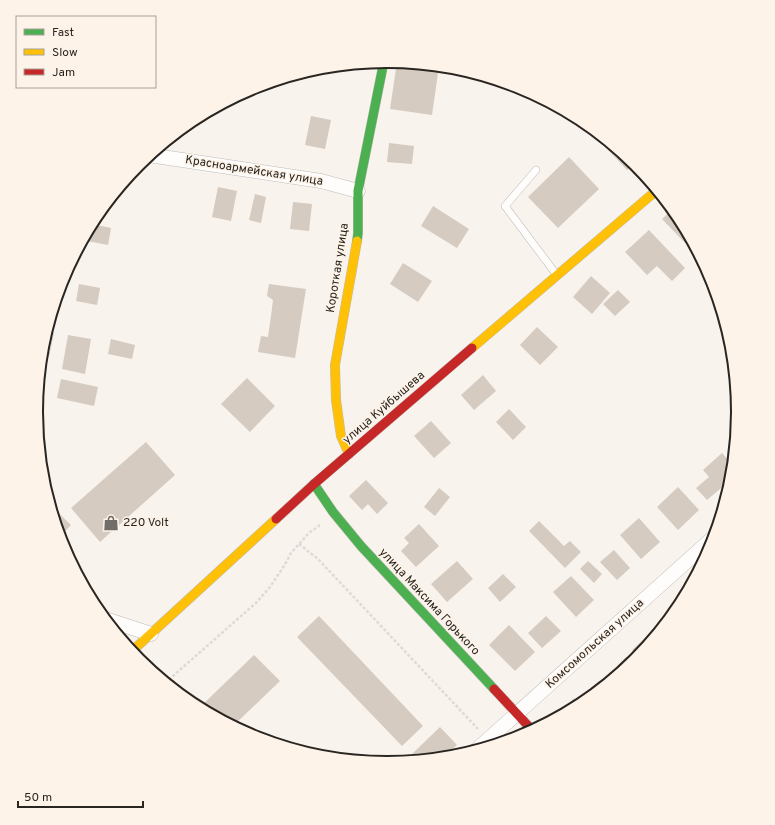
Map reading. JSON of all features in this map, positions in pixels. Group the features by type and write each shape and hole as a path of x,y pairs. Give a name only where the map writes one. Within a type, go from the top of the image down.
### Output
{"main road":[{"name":"Короткая улица","path":"349,454 341,436 336,400 334,365 358,234 358,191 383,68"},
{"name":"улица Куйбышева","path":"136,648 314,484 653,193"},
{"name":"улица Максима Горького","path":"314,484 333,512 361,546 528,726"}],"street":[{"name":"Красноармейская улица","path":"157,156 321,181 358,191"},
{"name":"Комсомольская улица","path":"485,743 705,546"},
{"path":"114,622 151,634"}],"lane":[{"path":"536,170 505,206 557,275"}],"path":[{"path":"169,679 257,602 270,587 298,544 320,524"},
{"path":"298,544 318,559 488,740"}],"building":[{"path":"396,68 438,72 432,115 390,109"},
{"path":"311,116 331,120 325,149 305,145"},
{"path":"600,141 615,153 630,168 627,170"},
{"path":"389,143 414,146 412,164 387,162"},
{"path":"569,157 599,189 558,228 528,197"},
{"path":"218,187 237,191 231,221 212,217"},
{"path":"255,194 266,197 261,223 249,220"},
{"path":"293,202 312,204 309,231 290,229"},
{"path":"433,206 469,229 457,248 421,226"},
{"path":"668,213 686,240 685,243 662,219"},
{"path":"98,225 111,228 108,245 88,241"},
{"path":"649,230 685,268 672,281 657,266 647,275 625,252"},
{"path":"403,263 432,281 418,302 390,284"},
{"path":"591,276 610,293 592,314 573,297"},
{"path":"79,284 100,288 97,305 76,301"},
{"path":"269,284 306,289 295,358 258,352 261,336 268,337 273,300 267,296"},
{"path":"618,290 630,302 615,316 603,304"},
{"path":"537,327 558,347 540,365 520,345"},
{"path":"68,335 91,339 85,374 62,369"},
{"path":"111,339 135,345 132,359 108,354"},
{"path":"483,375 496,391 474,410 461,395"},
{"path":"247,378 275,406 250,432 221,404"},
{"path":"61,379 98,387 94,406 57,398"},
{"path":"509,409 526,427 513,440 496,422"},
{"path":"431,421 451,443 434,458 414,436"},
{"path":"146,442 175,475 100,542 71,508"},
{"path":"722,453 728,460 724,486 707,500 696,488 709,477 703,470"},
{"path":"366,480 388,503 377,514 368,504 362,510 349,496"},
{"path":"678,487 699,510 678,530 657,507"},
{"path":"439,488 450,497 435,516 424,507"},
{"path":"58,513 71,525 64,532"},
{"path":"639,518 660,542 641,559 620,535"},
{"path":"539,521 564,546 570,541 581,552 565,568 529,531"},
{"path":"419,524 439,546 416,567 401,551 409,543 404,538"},
{"path":"614,550 630,568 617,580 600,562"},
{"path":"457,561 473,579 447,602 431,584"},
{"path":"588,561 602,574 594,583 580,569"},
{"path":"503,574 516,587 500,602 488,588"},
{"path":"571,576 594,600 576,617 553,592"},
{"path":"319,616 423,726 402,746 297,637"},
{"path":"546,616 561,631 542,648 528,633"},
{"path":"509,625 535,652 515,671 489,645"},
{"path":"647,636 649,638 634,653 632,650"},
{"path":"254,655 280,681 237,722 203,704"},
{"path":"626,657 628,659 619,668 617,666"},
{"path":"599,681 601,683 585,695"},
{"path":"574,698 576,701 564,708"},
{"path":"440,727 457,745 451,751 432,754 411,755"}],"traffic: fast":[{"path":"357,241 358,191 383,68"},
{"path":"314,484 333,512 361,546 494,689"}],"traffic: slow":[{"path":"472,348 653,193"},
{"path":"349,454 341,436 336,400 335,365 357,241"},
{"path":"136,648 276,519"}],"traffic: jam":[{"path":"276,519 314,484 472,348"},
{"path":"494,689 529,726"}],"place":[{"name":"220 Volt","path":"111,523"}]}
